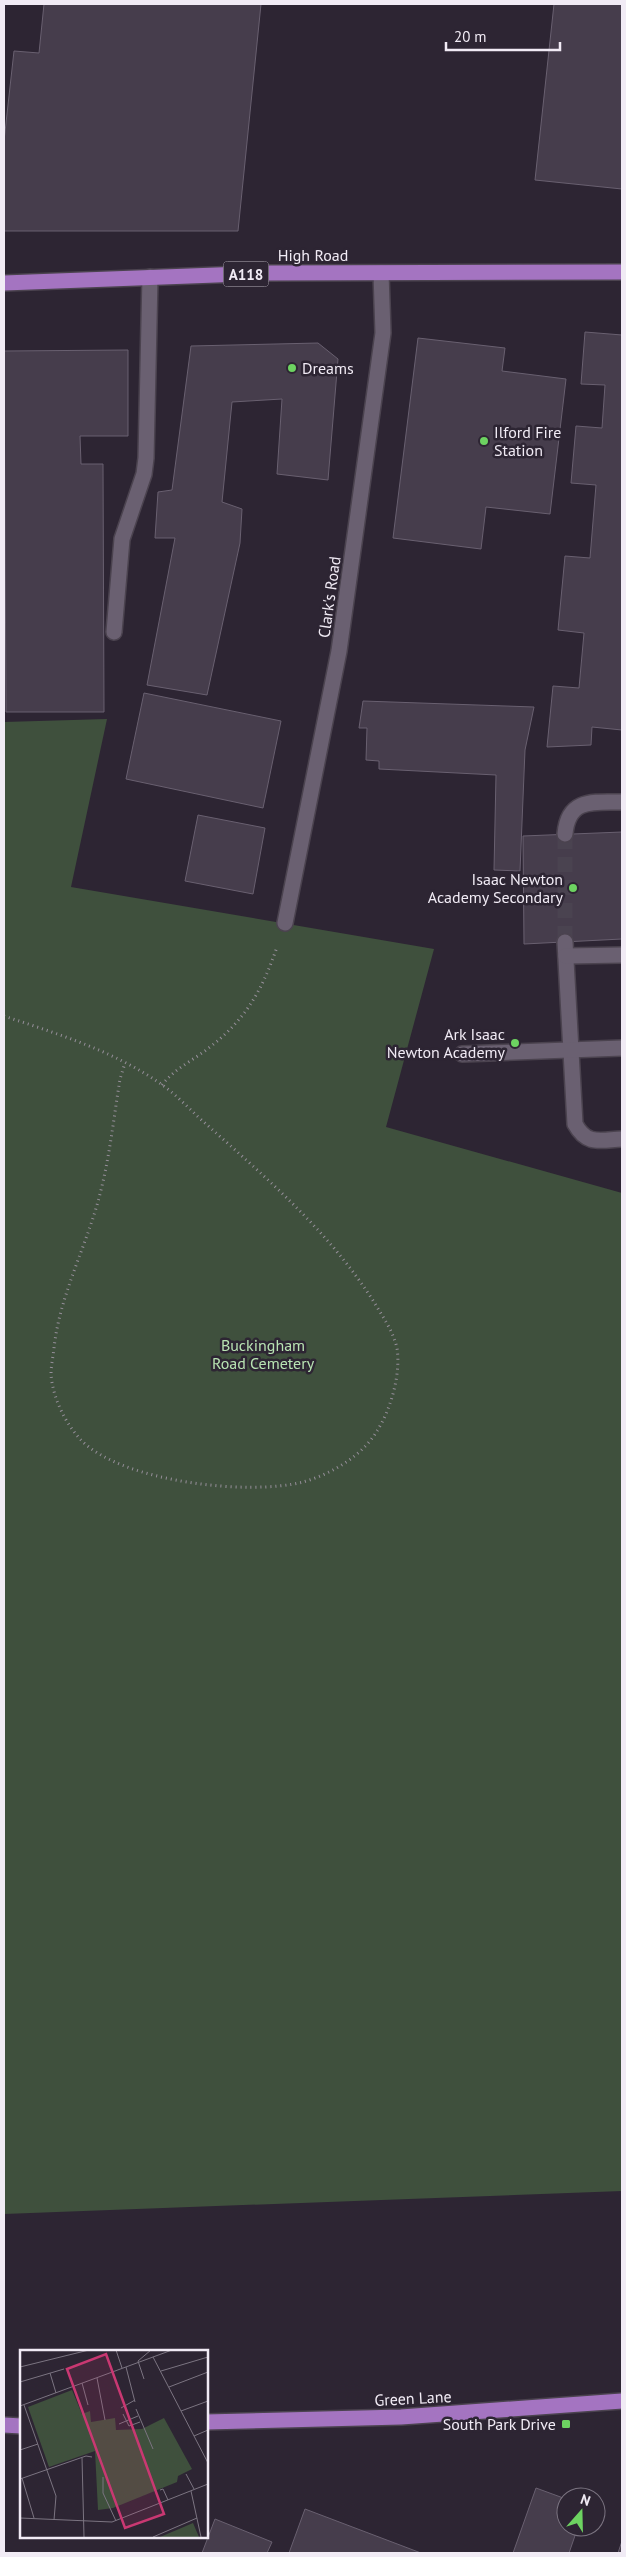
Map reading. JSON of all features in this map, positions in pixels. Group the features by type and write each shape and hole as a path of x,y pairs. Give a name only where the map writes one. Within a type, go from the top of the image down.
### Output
{"main road":[{"name":"High Road","path":"4,283 266,273 622,272"},
{"name":"Green Lane","path":"208,2422 401,2417 622,2401"},
{"path":"4,2426 20,2426"}],"street":[{"name":"Clark's Road","path":"285,923 339,651 383,333 381,273"},
{"path":"114,632 122,538 144,474 146,458 150,277"},
{"path":"565,834 566,820 574,810 588,802 622,802"},
{"path":"622,955 566,949 575,1124 582,1136 593,1141 622,1139"},
{"path":"462,1054 622,1048"}],"path":[{"path":"162,1085 170,1074 210,1047 243,1016 265,982 285,923"},
{"path":"4,1016 79,1041 125,1063 162,1085 308,1219 368,1292 389,1327 396,1347 397,1374 389,1403 377,1431 357,1454 332,1472 300,1483 252,1487 173,1481 125,1466 102,1454 82,1440 58,1404 51,1373 60,1312 101,1190 120,1079 125,1063"}],"green space":[{"name":"Buckingham Road Cemetery","path":"107,719 71,887 434,949 386,1127 622,1193 622,2191 4,2214 4,722"}],"building":[{"path":"44,4 261,4 238,231 4,231 4,141 14,51 39,53"},
{"path":"554,4 622,4 622,189 535,180"},
{"path":"585,332 622,335 622,730 592,727 591,745 547,747 553,686 579,688 584,633 558,630 565,556 590,558 596,485 571,483 576,426 602,428 605,385 581,384"},
{"path":"418,338 505,348 502,371 566,379 550,514 486,507 481,549 393,538"},
{"path":"318,343 338,359 328,480 277,474 282,399 232,402 222,502 242,509 240,543 207,695 147,685 175,538 155,538 158,492 172,490 191,346"},
{"path":"128,350 128,436 80,436 81,464 103,464 104,712 6,712 4,351"},
{"path":"144,693 281,721 263,808 126,779"},
{"path":"363,701 534,707 525,750 520,871 494,870 496,775 379,769 379,761 366,760 367,728 359,728"},
{"path":"198,815 265,828 253,894 185,881"},
{"name":"Isaac Newton Academy Secondary","path":"622,832 622,939 524,944 523,836"},
{"path":"536,2488 556,2495 556,2537 575,2537 569,2553 513,2553"},
{"path":"305,2509 421,2553 289,2553"},
{"path":"215,2519 272,2542 267,2553 202,2553"},
{"path":"622,2541 622,2553 618,2553"}],"tunnel":[{"path":"565,834 565,942"}],"place":[{"name":"Dreams","path":"292,368"},
{"name":"Ilford Fire Station","path":"484,441"},
{"name":"Isaac Newton Academy Secondary","path":"573,888"},
{"name":"Ark Isaac Newton Academy","path":"515,1043"},
{"name":"South Park Drive","path":"566,2424"}]}
